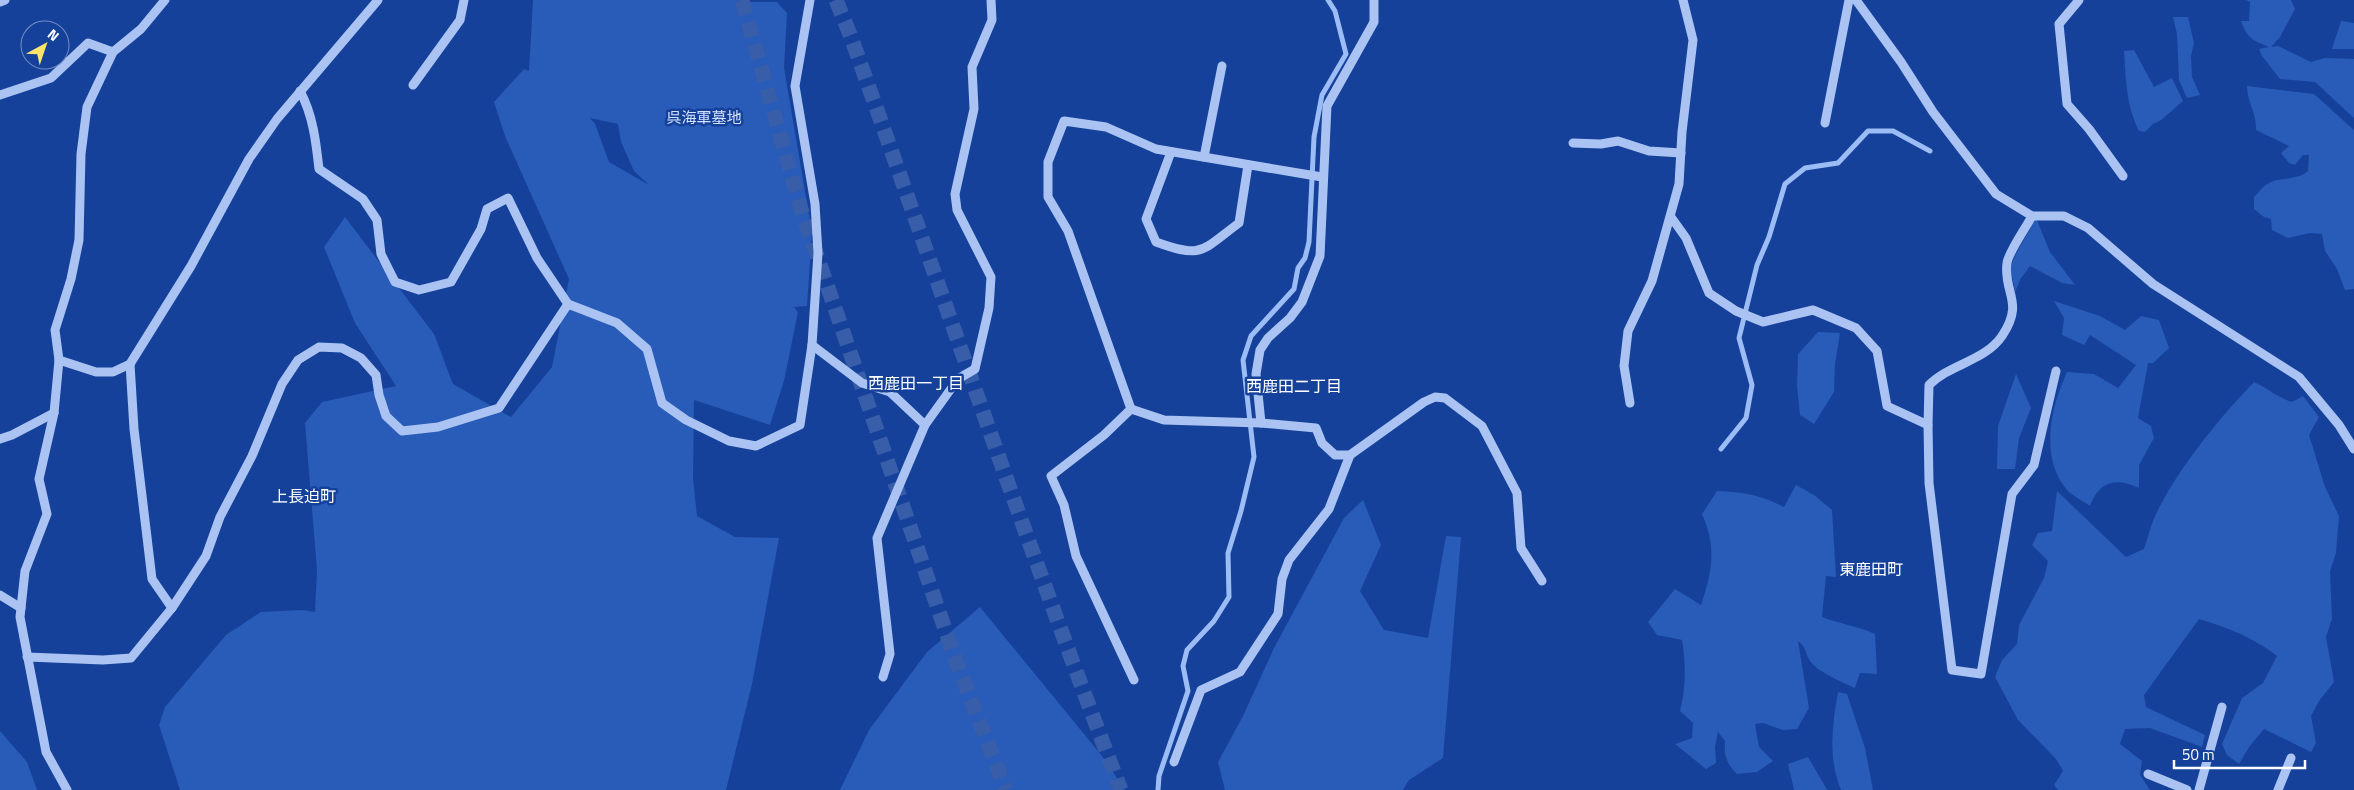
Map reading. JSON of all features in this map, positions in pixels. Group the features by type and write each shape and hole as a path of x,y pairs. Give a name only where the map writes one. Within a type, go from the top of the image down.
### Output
{"street":[{"path":"0,2 5,0"},
{"path":"67,790 46,752 27,657 20,608 25,571 47,514 39,479 54,413 59,360 55,330 71,280 79,240 81,154 87,106 113,52 141,29 165,0"},
{"path":"59,360 96,372 113,372 130,364 191,266 248,159 300,91 378,0"},
{"path":"413,85 460,20 464,0"},
{"path":"300,91 307,104 314,132 318,169 363,198 377,220 381,254 395,282 419,290 451,282 480,230 487,209 508,198 537,258 568,304 617,323 647,349 662,403 686,420 728,441 756,446 800,425 812,345 818,244 815,204 795,86 810,0"},
{"path":"883,677 890,654 877,538 924,425 958,379 975,369 989,308 991,277 957,210 955,194 974,109 972,67 992,20 991,0"},
{"path":"1261,423 1256,374 1260,350 1268,338 1290,318 1302,302 1320,256 1322,177 1325,169 1327,106 1374,22 1374,0"},
{"path":"1630,403 1624,366 1628,331 1652,281 1679,184 1693,40 1683,0"},
{"path":"1825,123 1849,0"},
{"path":"1856,0 1902,62 1933,112 1996,194 2032,216 2064,216 2088,228 2153,284 2299,377 2339,425 2354,449"},
{"path":"2079,0 2059,24 2067,104 2089,129 2123,176"},
{"path":"0,95 51,78 88,43 113,52"},
{"path":"1204,157 1222,66"},
{"path":"1131,409 1068,231 1048,197 1048,162 1064,120 1106,127 1156,149 1322,177"},
{"path":"1573,143 1601,144 1618,141 1648,150 1681,153"},
{"path":"1171,152 1146,220 1156,242 1183,252 1201,251 1239,223 1248,165"},
{"path":"2032,216 2007,262 2013,302 2012,318 2001,338 1984,353 1938,376 1929,385 1929,483 1952,670 1981,674 2012,494 2034,465 2056,371"},
{"path":"1671,217 1686,238 1709,293 1736,311 1763,322 1813,310 1856,328 1878,351 1887,406 1928,425"},
{"path":"27,657 103,660 131,658 172,608 206,556 220,517 252,456 282,384 298,360 319,347 342,348 361,358 376,375 379,395 386,416 402,431 438,427 499,408 568,304"},
{"path":"812,345 862,383 890,392 924,425"},
{"path":"130,364 134,429 152,579 172,608"},
{"path":"1174,762 1202,690 1240,672 1278,614 1282,579 1289,560 1329,509 1350,455 1424,402 1435,397 1445,398 1482,426 1517,493 1521,548 1542,581"},
{"path":"1131,409 1164,420 1261,423 1316,428 1322,443 1335,455 1350,455"},
{"path":"1131,409 1104,435 1050,476 1064,504 1076,556 1134,680"},
{"path":"0,439 12,435 54,413"},
{"path":"0,595 20,608"},
{"path":"2199,790 2222,707"},
{"path":"2278,790 2291,758"},
{"path":"2148,774 2187,790"}],"green space":[{"name":"呉海軍墓地","path":"533,0 748,0 749,2 777,2 787,13 784,68 812,232 807,306 794,307 798,312 784,381 770,425 694,400 693,479 697,516 735,537 779,538 752,684 726,790 180,790 159,725 165,707 226,635 261,612 302,610 315,612 317,570 305,423 322,402 396,386 355,323 324,247 345,217 434,334 453,384 511,417 552,367 569,279 505,136 494,102 524,69 529,71","holes":["590,118 618,124 621,142 634,171 649,185 609,162 595,124"]},
{"path":"2246,0 2291,0 2295,9 2280,37 2271,47 2278,46 2311,62 2325,58 2354,59 2354,118 2315,82 2280,79 2262,56 2259,49 2269,47 2251,38 2243,27 2241,21 2249,21 2250,2"},
{"path":"2173,17 2188,17 2194,43 2191,56 2192,77 2200,95 2187,98 2179,80 2177,34"},
{"path":"2341,21 2354,23 2354,49 2332,49"},
{"path":"2134,50 2154,87 2172,78 2183,101 2145,132 2139,131 2131,111 2127,92 2124,51"},
{"path":"2247,86 2314,94 2354,130 2354,289 2345,290 2337,269 2325,251 2322,234 2310,233 2288,238 2272,230 2271,219 2264,217 2254,209 2254,197 2264,186 2271,182 2297,177 2308,171 2309,155 2303,155 2295,165 2289,163 2281,153 2289,146 2256,130"},
{"path":"2036,218 2050,252 2075,285 2062,283 2030,266 2021,278 2015,292 2012,264"},
{"path":"2054,301 2100,316 2125,330 2141,316 2159,320 2169,348 2153,363 2148,363 2138,418 2151,426 2154,438 2139,465 2139,488 2116,482 2103,486 2090,506 2067,490 2058,477 2053,463 2050,432 2056,401 2067,372 2094,374 2118,388 2136,365 2090,335 2084,345 2062,335 2064,318"},
{"path":"1818,332 1840,333 1835,364 1834,392 1814,424 1800,415 1797,386 1798,354"},
{"path":"2016,374 2031,408 2019,438 2015,469 1997,469 1998,426"},
{"path":"2254,382 2292,402 2303,396 2319,417 2309,435 2325,487 2339,516 2336,553 2330,571 2332,619 2326,637 2334,682 2319,701 2311,716 2316,743 2311,752 2264,729 2249,747 2239,764 2227,755 2222,744 2242,698 2263,683 2277,656 2240,634 2199,619 2144,695 2146,707 2205,735 2202,747 2150,728 2125,729 2120,744 2142,761 2140,775 2150,790 2058,790 2054,785 2063,771 2056,759 2018,720 1995,677 2002,660 2017,644 2019,625 2044,578 2048,561 2032,545 2038,533 2052,531 2057,491 2126,557 2144,549 2155,517 2176,478 2227,411"},
{"path":"1796,485 1814,495 1832,510 1836,577 1826,576 1822,617 1875,634 1877,674 1860,673 1855,688 1813,665 1803,646 1798,641 1809,708 1797,729 1783,730 1763,723 1755,724 1759,747 1773,761 1757,772 1737,774 1728,762 1725,755 1725,741 1718,732 1715,747 1716,763 1706,769 1675,744 1692,738 1693,723 1680,711 1685,676 1682,640 1657,635 1648,622 1675,589 1701,605 1708,582 1711,560 1710,538 1702,514 1717,491 1752,495 1784,507"},
{"path":"1363,500 1381,545 1360,591 1384,630 1428,638 1446,536 1461,537 1443,758 1409,780 1403,790 1225,790 1218,762 1243,716 1274,648 1344,518"},
{"path":"980,607 1102,756 1125,790 840,790 869,730 927,652"},
{"path":"1838,692 1847,694 1865,748 1873,790 1841,790 1834,766 1832,741"},
{"path":"0,731 27,762 37,790 0,790"},
{"path":"1808,757 1827,790 1794,790 1788,764"}],"waterway":[{"path":"1158,790 1159,776 1188,691 1183,666 1187,650 1214,621 1229,597 1228,553 1241,511 1254,457 1243,360 1251,336 1294,289 1298,268 1305,258 1309,242 1314,137 1322,95 1346,54 1335,11 1328,0"},
{"path":"1721,449 1746,418 1752,385 1739,338 1757,265 1769,237 1785,184 1805,168 1838,163 1868,131 1893,131 1930,151"}],"tunnel":[{"path":"742,0 801,209 956,661 1006,790"},
{"path":"836,0 851,37 1051,603 1121,790"}],"district":[{"name":"西鹿田一丁目","path":"916,383"},
{"name":"西鹿田二丁目","path":"1294,386"},
{"name":"上長迫町","path":"304,496"},
{"name":"東鹿田町","path":"1871,569"}]}
